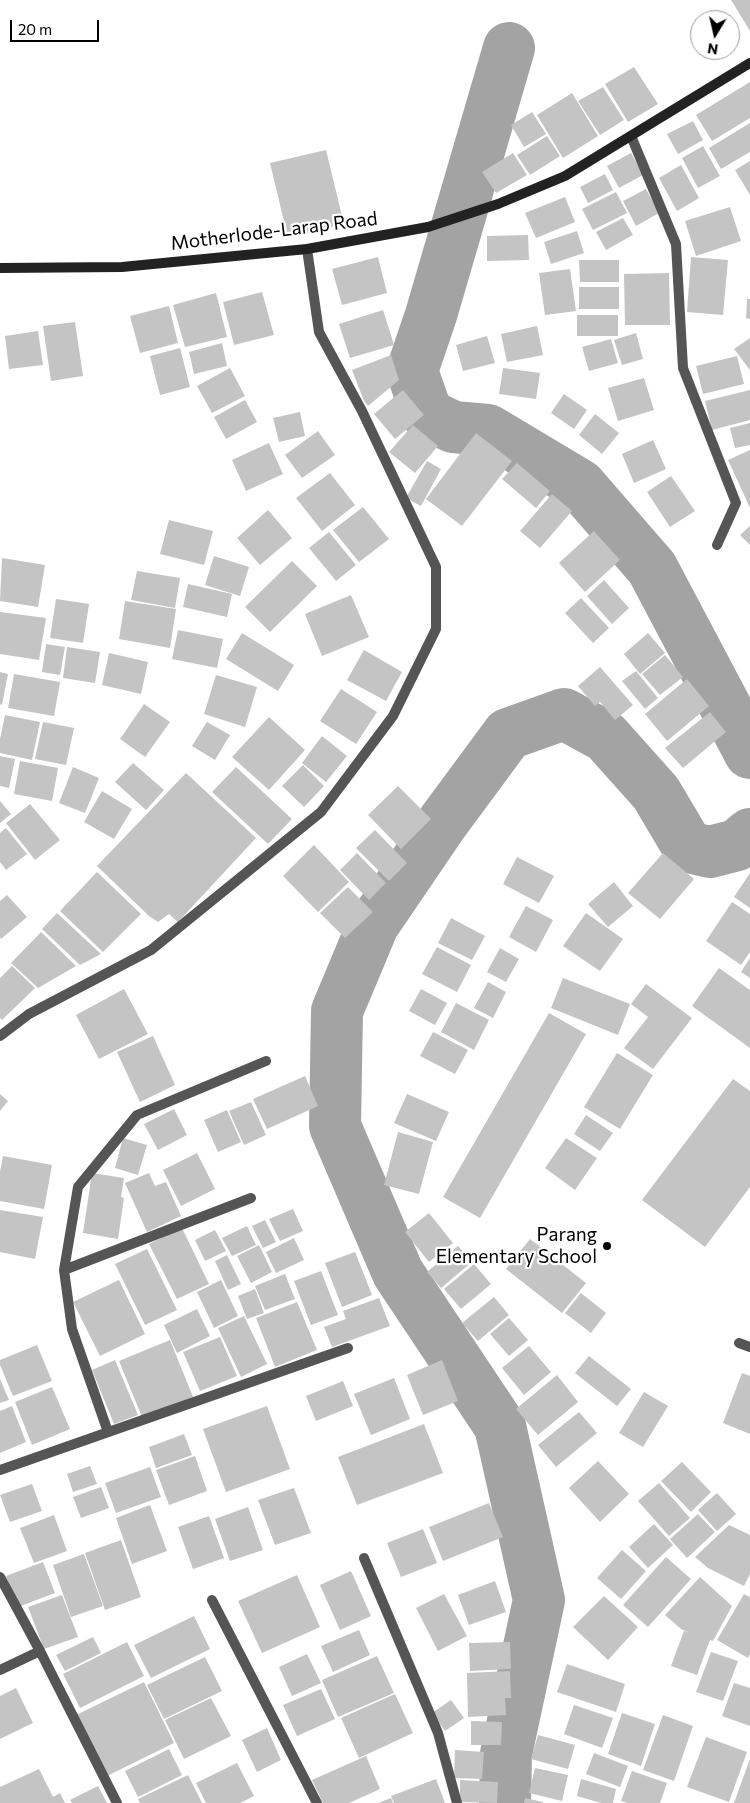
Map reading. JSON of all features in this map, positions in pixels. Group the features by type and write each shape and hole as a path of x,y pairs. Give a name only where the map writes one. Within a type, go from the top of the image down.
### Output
{"street":[{"name":"Motherlode-Larap Road","path":"0,268 122,267 308,249 428,227 498,204 564,176 750,63"},
{"path":"631,136 676,244 684,368 736,503 717,545"},
{"path":"0,1036 29,1014 151,950 321,812 394,716 436,629 436,567 362,411 319,332 308,249"},
{"path":"108,1432 72,1329 64,1270 78,1187 137,1115 266,1061"},
{"path":"64,1270 251,1198"},
{"path":"739,1343 750,1347"},
{"path":"0,1470 348,1348"},
{"path":"364,1558 438,1734 457,1803"},
{"path":"0,1577 40,1651 117,1803"},
{"path":"212,1600 317,1803"},
{"path":"0,1670 40,1651"}],"building":[{"path":"731,0 750,0 750,31 740,15 740,10 737,10"},
{"path":"634,67 658,104 628,122 605,84"},
{"path":"750,82 750,118 712,141 696,115"},
{"path":"603,87 624,120 600,135 578,101"},
{"path":"572,93 598,136 563,158 537,115"},
{"path":"532,112 546,134 524,147 511,125"},
{"path":"693,121 703,140 678,154 667,134"},
{"path":"750,123 750,152 721,169 709,148"},
{"path":"547,136 560,156 530,175 517,155"},
{"path":"703,146 720,176 698,188 682,158"},
{"path":"326,150 344,224 288,238 270,163"},
{"path":"513,153 527,175 496,193 482,172"},
{"path":"631,153 643,175 619,188 607,166"},
{"path":"750,161 750,195 735,170"},
{"path":"681,165 699,198 677,211 659,178"},
{"path":"605,174 613,190 588,203 580,187"},
{"path":"646,189 659,213 636,226 623,201"},
{"path":"616,192 627,213 593,230 582,209"},
{"path":"565,197 575,222 536,238 525,213"},
{"path":"730,207 741,241 696,256 685,221"},
{"path":"623,218 633,235 606,250 596,232"},
{"path":"577,231 584,253 551,264 544,242"},
{"path":"528,235 529,260 487,261 487,236"},
{"path":"378,257 387,293 342,305 332,269"},
{"path":"691,257 728,260 723,315 687,312"},
{"path":"579,260 619,260 619,282 580,282"},
{"path":"570,269 576,311 545,315 539,273"},
{"path":"669,273 670,325 625,325 624,274"},
{"path":"579,287 619,287 619,309 579,309"},
{"path":"262,292 274,335 234,345 223,302"},
{"path":"216,293 227,337 185,347 173,305"},
{"path":"747,299 750,299 750,319 746,318"},
{"path":"169,306 178,343 140,353 130,316"},
{"path":"383,310 394,345 350,358 339,324"},
{"path":"577,315 618,315 618,336 577,336"},
{"path":"75,322 83,376 51,381 43,326"},
{"path":"537,326 543,355 507,362 501,334"},
{"path":"38,331 43,365 9,369 5,336"},
{"path":"636,333 643,359 622,365 614,340"},
{"path":"487,336 495,363 463,371 456,345"},
{"path":"750,338 750,370 734,349"},
{"path":"611,339 618,363 589,371 582,347"},
{"path":"222,343 227,366 194,374 189,352"},
{"path":"180,348 190,387 160,395 150,356"},
{"path":"391,355 399,380 368,406 364,401 352,370"},
{"path":"737,356 744,384 703,394 696,366"},
{"path":"230,368 245,396 212,413 197,386"},
{"path":"503,368 540,373 536,399 499,394"},
{"path":"644,378 654,410 618,421 608,388"},
{"path":"403,390 424,415 395,439 374,414"},
{"path":"750,390 750,420 712,430 705,401"},
{"path":"564,394 587,410 574,429 551,413"},
{"path":"245,400 257,422 226,439 214,417"},
{"path":"300,412 305,436 279,442 273,418"},
{"path":"595,414 619,433 602,454 579,435"},
{"path":"750,423 750,445 735,448 730,428"},
{"path":"413,425 438,446 415,473 389,452"},
{"path":"318,431 335,455 302,478 285,455"},
{"path":"476,433 512,461 462,526 426,499"},
{"path":"653,440 666,469 634,483 622,454"},
{"path":"269,443 283,474 246,491 232,460"},
{"path":"750,450 750,508 728,460"},
{"path":"427,461 441,469 421,506 406,498"},
{"path":"517,463 550,491 536,508 502,479"},
{"path":"330,473 355,505 322,531 296,498"},
{"path":"671,476 695,511 670,527 647,492"},
{"path":"552,494 572,511 540,548 520,531"},
{"path":"363,507 389,539 359,562 333,530"},
{"path":"268,510 292,538 260,565 237,538"},
{"path":"169,520 213,531 204,565 160,554"},
{"path":"750,526 750,545 740,535"},
{"path":"594,531 620,560 585,592 559,563"},
{"path":"329,532 356,565 336,581 309,548"},
{"path":"214,556 249,567 240,596 205,585"},
{"path":"2,558 45,565 38,607 0,601"},
{"path":"292,561 317,586 270,632 245,607"},
{"path":"137,571 180,578 175,608 131,600"},
{"path":"604,580 629,608 612,624 587,596"},
{"path":"188,584 232,594 227,617 183,607"},
{"path":"351,595 369,637 322,656 305,614"},
{"path":"581,598 609,628 593,643 565,613"},
{"path":"56,599 89,604 83,643 50,638"},
{"path":"125,601 176,609 170,648 119,639"},
{"path":"0,612 46,618 39,660 0,654"},
{"path":"178,630 223,639 217,668 172,659"},
{"path":"242,633 294,665 278,691 226,659"},
{"path":"648,633 665,653 640,674 624,654"},
{"path":"46,644 65,647 60,675 42,672"},
{"path":"67,647 100,652 95,683 63,678"},
{"path":"364,650 402,672 386,701 347,680"},
{"path":"109,653 148,662 141,694 102,685"},
{"path":"665,655 683,677 660,695 642,674"},
{"path":"600,667 633,705 615,720 600,702 595,706 578,686"},
{"path":"636,671 658,698 645,709 622,681"},
{"path":"0,672 8,674 2,705 0,704"},
{"path":"14,674 60,682 54,716 8,708"},
{"path":"216,675 257,687 245,727 204,714"},
{"path":"687,679 709,706 667,741 645,714"},
{"path":"341,689 377,712 356,744 320,721"},
{"path":"144,704 170,722 145,757 120,739"},
{"path":"710,712 726,732 683,768 665,748"},
{"path":"5,715 40,722 32,760 0,753 0,739"},
{"path":"269,717 305,750 269,790 232,757"},
{"path":"43,722 74,728 66,765 35,759"},
{"path":"207,722 230,735 215,760 192,746"},
{"path":"322,736 347,756 326,782 302,763"},
{"path":"0,756 15,759 9,788 0,786"},
{"path":"20,761 58,768 52,801 14,794"},
{"path":"133,763 164,790 146,810 115,782"},
{"path":"303,765 324,786 304,807 282,786"},
{"path":"73,767 99,778 85,813 59,803"},
{"path":"236,767 292,819 268,844 212,792"},
{"path":"186,773 256,838 178,922 169,914 158,922 149,916 97,866"},
{"path":"398,786 431,819 401,849 368,815"},
{"path":"102,791 132,809 114,839 84,822"},
{"path":"0,801 11,814 0,823"},
{"path":"30,804 60,840 35,860 6,823"},
{"path":"6,828 27,854 6,870 0,862 0,833"},
{"path":"375,830 407,863 389,881 356,848"},
{"path":"314,845 349,882 318,912 283,876"},
{"path":"357,853 386,883 369,900 340,870"},
{"path":"663,853 694,879 660,919 628,893"},
{"path":"517,857 554,876 539,903 503,884"},
{"path":"97,872 141,914 103,952 60,911"},
{"path":"750,873 750,908 734,897"},
{"path":"614,882 633,906 608,927 588,904"},
{"path":"348,887 373,912 345,938 320,913"},
{"path":"7,895 27,917 1,939 0,901"},
{"path":"732,902 750,914 750,952 741,965 706,941"},
{"path":"526,906 553,920 536,952 509,937"},
{"path":"57,913 101,954 80,965 42,929"},
{"path":"586,913 623,939 600,971 563,946"},
{"path":"451,918 485,936 472,960 438,943"},
{"path":"41,932 76,966 38,988 11,963"},
{"path":"437,947 471,965 457,992 422,974"},
{"path":"500,948 519,959 506,982 487,972"},
{"path":"750,958 750,978 741,972"},
{"path":"12,966 35,988 2,1020 0,1018 0,978"},
{"path":"719,968 750,990 750,1048 692,1006"},
{"path":"563,978 630,1004 618,1035 551,1008"},
{"path":"488,982 506,992 493,1018 474,1008"},
{"path":"646,984 692,1018 653,1069 624,1048 648,1017 631,1004"},
{"path":"124,989 148,1034 99,1059 76,1015"},
{"path":"421,989 447,1003 435,1025 409,1011"},
{"path":"456,1003 489,1020 474,1050 441,1032"},
{"path":"549,1013 586,1034 480,1218 443,1197"},
{"path":"433,1032 468,1050 455,1074 420,1056"},
{"path":"153,1036 175,1085 140,1102 117,1052"},
{"path":"617,1053 653,1075 620,1129 584,1107"},
{"path":"305,1076 318,1106 267,1129 253,1099"},
{"path":"733,1079 750,1091 750,1187 705,1247 642,1200"},
{"path":"0,1094 8,1101 0,1111"},
{"path":"407,1094 449,1112 436,1141 394,1123"},
{"path":"251,1102 266,1135 244,1145 229,1111"},
{"path":"174,1109 187,1135 158,1150 144,1124"},
{"path":"227,1110 241,1142 218,1152 204,1120"},
{"path":"586,1115 613,1133 600,1151 574,1134"},
{"path":"398,1132 433,1142 419,1194 384,1185"},
{"path":"123,1138 147,1145 138,1175 115,1168"},
{"path":"566,1138 597,1158 575,1190 545,1168"},
{"path":"197,1153 215,1189 181,1206 163,1170"},
{"path":"3,1156 52,1165 44,1209 0,1201 0,1172"},
{"path":"92,1173 124,1178 121,1197 124,1198 118,1239 83,1233"},
{"path":"149,1173 155,1186 166,1182 181,1216 147,1232 125,1183"},
{"path":"293,1209 303,1231 280,1241 269,1219"},
{"path":"0,1210 43,1217 35,1259 0,1252"},
{"path":"429,1213 453,1243 429,1262 405,1232"},
{"path":"265,1220 276,1242 263,1248 252,1226"},
{"path":"247,1226 256,1245 232,1256 222,1238"},
{"path":"182,1228 209,1284 177,1299 149,1244"},
{"path":"215,1230 226,1251 205,1261 195,1240"},
{"path":"294,1238 304,1260 276,1273 266,1252"},
{"path":"530,1239 586,1283 562,1313 506,1269"},
{"path":"259,1245 272,1272 251,1283 237,1256"},
{"path":"458,1246 472,1262 441,1288 427,1272"},
{"path":"147,1249 177,1310 145,1325 115,1264"},
{"path":"355,1252 372,1295 342,1307 325,1263"},
{"path":"227,1255 241,1284 228,1290 215,1261"},
{"path":"474,1264 491,1284 461,1309 444,1289"},
{"path":"321,1271 338,1315 311,1325 294,1281"},
{"path":"285,1274 295,1299 265,1310 255,1286"},
{"path":"119,1280 145,1334 100,1356 73,1302"},
{"path":"221,1280 238,1316 214,1328 197,1292"},
{"path":"255,1289 264,1313 247,1319 238,1296"},
{"path":"581,1293 606,1313 591,1333 565,1313"},
{"path":"494,1297 509,1315 478,1341 462,1323"},
{"path":"379,1298 390,1326 332,1347 324,1327 346,1319 343,1311"},
{"path":"297,1302 317,1350 275,1367 256,1318"},
{"path":"197,1309 210,1336 177,1353 164,1325"},
{"path":"244,1316 267,1364 241,1377 218,1328"},
{"path":"509,1318 528,1340 509,1356 490,1334"},
{"path":"220,1337 237,1376 200,1391 183,1352"},
{"path":"170,1340 193,1397 142,1417 119,1361"},
{"path":"37,1345 52,1381 13,1396 0,1365 0,1360"},
{"path":"529,1346 551,1372 524,1395 502,1368"},
{"path":"589,1356 631,1389 617,1406 575,1373"},
{"path":"115,1360 138,1415 114,1424 92,1370"},
{"path":"442,1360 458,1401 423,1415 407,1375"},
{"path":"742,1373 750,1376 750,1434 723,1423"},
{"path":"557,1375 578,1402 538,1435 516,1409"},
{"path":"394,1378 410,1419 371,1435 354,1394"},
{"path":"0,1379 9,1400 0,1403"},
{"path":"343,1381 353,1406 316,1421 306,1396"},
{"path":"52,1387 70,1429 32,1445 15,1402"},
{"path":"644,1392 668,1406 643,1447 619,1433"},
{"path":"12,1406 26,1442 0,1453 0,1411"},
{"path":"267,1406 290,1469 226,1492 203,1429"},
{"path":"579,1412 597,1433 556,1467 538,1445"},
{"path":"424,1424 443,1473 357,1505 338,1457"},
{"path":"184,1434 192,1455 156,1468 149,1447"},
{"path":"195,1456 207,1491 169,1505 156,1470"},
{"path":"598,1461 629,1494 600,1522 569,1488"},
{"path":"682,1462 711,1492 691,1512 661,1481"},
{"path":"90,1466 97,1484 73,1492 67,1474"},
{"path":"150,1467 161,1497 116,1513 105,1483"},
{"path":"659,1483 690,1518 669,1536 638,1501"},
{"path":"32,1484 42,1511 10,1522 0,1495"},
{"path":"101,1487 109,1508 81,1518 73,1497"},
{"path":"294,1488 311,1533 275,1545 258,1500"},
{"path":"717,1493 736,1514 717,1531 698,1510"},
{"path":"489,1503 503,1537 443,1561 429,1527"},
{"path":"150,1505 167,1551 132,1564 116,1518"},
{"path":"248,1507 263,1550 230,1561 215,1519"},
{"path":"698,1514 715,1532 687,1558 670,1539"},
{"path":"54,1515 67,1551 34,1563 20,1528"},
{"path":"209,1516 224,1558 193,1569 178,1527"},
{"path":"654,1524 673,1545 648,1568 629,1547"},
{"path":"729,1525 750,1535 750,1574 744,1586 708,1568 695,1557"},
{"path":"423,1529 437,1563 401,1577 387,1543"},
{"path":"121,1540 141,1597 105,1610 85,1553"},
{"path":"622,1550 646,1571 621,1599 597,1578"},
{"path":"84,1554 103,1606 71,1617 53,1565"},
{"path":"666,1557 691,1579 648,1627 623,1605"},
{"path":"43,1562 55,1593 18,1607 6,1576"},
{"path":"351,1571 371,1616 340,1630 320,1585"},
{"path":"297,1575 320,1627 262,1653 238,1601"},
{"path":"700,1577 732,1606 713,1641 710,1640 697,1675 671,1666 684,1631 690,1633 681,1629 665,1615"},
{"path":"495,1581 506,1612 469,1625 458,1595"},
{"path":"444,1594 467,1636 438,1651 416,1608"},
{"path":"744,1594 750,1597 750,1654 748,1658 717,1640"},
{"path":"62,1595 78,1637 44,1649 28,1607"},
{"path":"604,1596 638,1627 608,1660 573,1627"},
{"path":"194,1616 210,1649 151,1678 134,1645"},
{"path":"359,1630 370,1655 333,1672 321,1646"},
{"path":"93,1637 101,1653 65,1671 56,1655"},
{"path":"127,1642 144,1676 80,1708 63,1674"},
{"path":"510,1642 511,1669 470,1671 469,1643"},
{"path":"711,1652 738,1661 723,1701 696,1692"},
{"path":"307,1654 321,1683 292,1696 279,1667"},
{"path":"377,1656 394,1693 338,1717 322,1680"},
{"path":"205,1657 222,1691 164,1719 147,1685"},
{"path":"567,1664 625,1684 616,1712 557,1692"},
{"path":"510,1671 511,1698 505,1698 506,1715 468,1717 467,1673"},
{"path":"144,1682 174,1743 107,1776 76,1715"},
{"path":"734,1683 750,1688 750,1726 722,1716"},
{"path":"16,1688 33,1723 0,1739 0,1696"},
{"path":"321,1689 335,1719 297,1736 283,1705"},
{"path":"395,1694 413,1733 359,1758 341,1718"},
{"path":"211,1698 231,1736 184,1759 165,1720"},
{"path":"451,1700 464,1718 445,1731 432,1713"},
{"path":"574,1705 613,1718 602,1748 564,1734"},
{"path":"622,1713 655,1724 641,1766 608,1754"},
{"path":"663,1715 693,1726 674,1781 643,1770"},
{"path":"471,1721 502,1722 501,1745 471,1745"},
{"path":"267,1728 281,1760 257,1772 242,1740"},
{"path":"538,1735 575,1745 568,1769 531,1759"},
{"path":"706,1737 747,1752 729,1802 687,1787"},
{"path":"169,1749 182,1775 138,1797 125,1771"},
{"path":"455,1750 484,1752 482,1779 454,1778"},
{"path":"594,1753 628,1766 620,1787 586,1774"},
{"path":"366,1756 380,1789 349,1803 323,1803 312,1780"},
{"path":"750,1759 750,1803 734,1803"},
{"path":"237,1763 254,1796 240,1803 206,1803 196,1783"},
{"path":"535,1768 568,1775 562,1801 529,1793"},
{"path":"39,1769 53,1797 60,1793 65,1803 0,1803 0,1787"},
{"path":"632,1771 667,1783 660,1803 628,1803 621,1801"},
{"path":"188,1775 202,1803 140,1803 138,1799"},
{"path":"436,1779 445,1803 394,1803 391,1796"},
{"path":"581,1779 616,1789 613,1803 601,1803 577,1796"},
{"path":"460,1780 498,1782 497,1803 460,1802"},
{"path":"98,1786 107,1803 72,1803 70,1800"},
{"path":"391,1798 393,1803 378,1803"},
{"path":"525,1798 543,1802 543,1803 524,1803"}],"waterway":[{"path":"509,48 431,315 412,371 427,414 453,427 488,430 580,485 652,568 750,753"},
{"path":"505,1803 506,1754 539,1600 500,1426 398,1273 335,1126 337,1011 373,925 443,822 508,734 564,714 606,737 656,793 688,847 710,852 737,845 750,834"}],"place":[{"name":"Parang Elementary School","path":"607,1246"}]}
